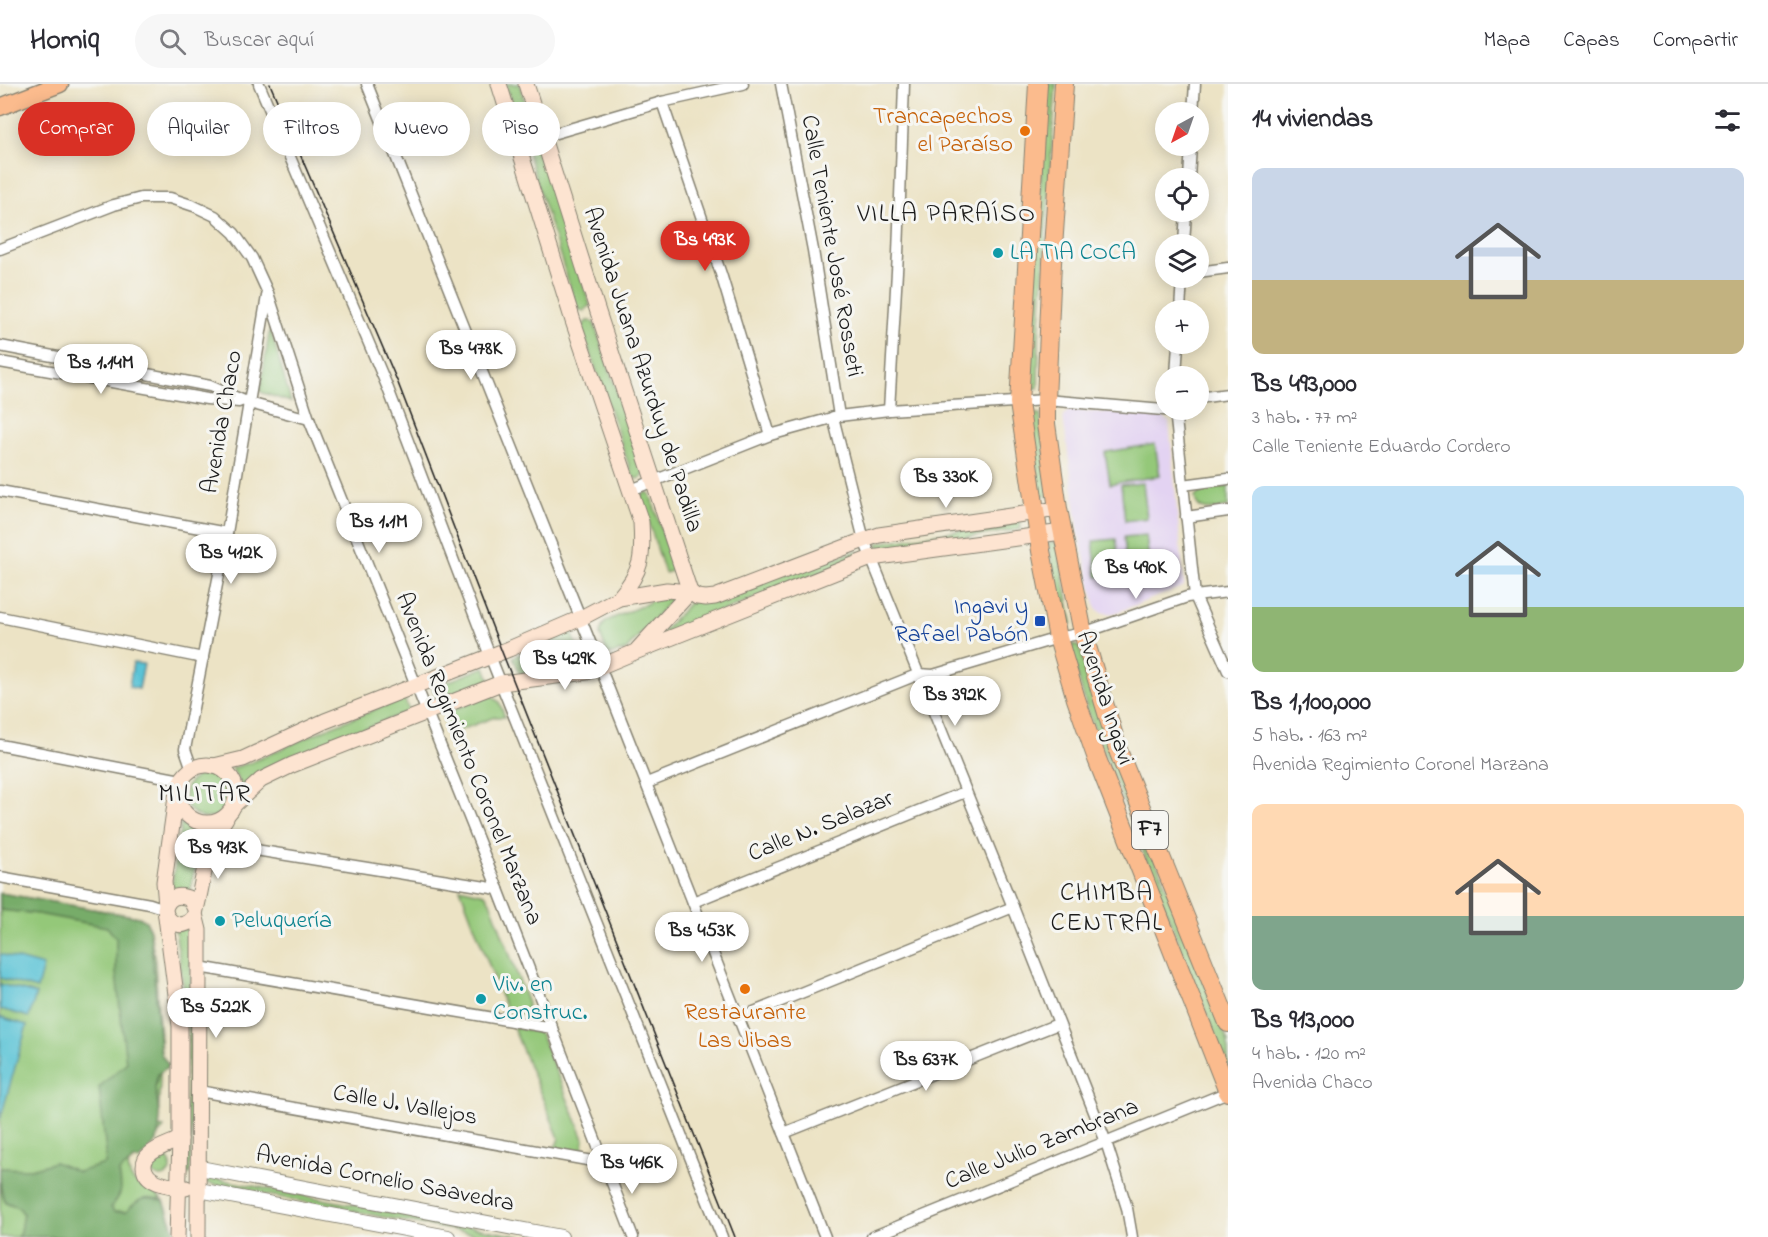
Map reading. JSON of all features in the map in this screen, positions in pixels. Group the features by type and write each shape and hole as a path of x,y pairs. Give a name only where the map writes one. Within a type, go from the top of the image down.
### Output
{"highway":[{"name":"Avenida Ingavi","path":"1038,84 1018,402 1038,535 1058,638 1076,699 1097,759 1228,1092"},
{"name":"Avenida Ingavi","path":"1064,84 1052,263 1046,400 1046,424 1062,532 1083,633 1119,753 1228,1023"}],"main road":[{"path":"0,97 51,84"},
{"path":"0,107 60,84"},
{"name":"Avenida Juana Azurduy de Padilla","path":"499,84 505,102"},
{"name":"Avenida Juana Azurduy de Padilla","path":"526,84 532,102"},
{"name":"Avenida Juana Azurduy de Padilla","path":"522,156 573,321 642,522 641,561 635,577 619,598"},
{"name":"Avenida Juana Azurduy de Padilla","path":"549,156 690,592"},
{"path":"214,766 243,759 325,721 581,618 619,598 668,590 690,592 697,597 715,597 879,535 1058,509"},
{"path":"179,786 178,801 181,810 196,822 214,823 223,819 261,780 292,765 501,683 587,672 601,668 635,652 871,558 1062,532"},
{"path":"635,652 690,592"},
{"path":"177,1237 180,1026 166,910 164,882 179,786 192,769 205,765 214,766 230,776 236,794 232,808 212,843 204,867 195,912 191,921 181,926 170,922 166,910 172,898 181,895 190,898 195,912 199,930 198,1237"},
{"path":"180,1139 151,1153 146,1158 145,1170 151,1179 199,1190"}],"street":[{"path":"259,84 387,386 490,656 722,1237"},
{"path":"367,84 601,668 825,1237"},
{"path":"560,131 662,102 743,84"},
{"name":"Calle Teniente José Rosseti","path":"781,84 813,250 836,416 864,540 1106,1142 1127,1208 1132,1237"},
{"path":"889,410 898,254 904,84"},
{"path":"1194,102 1195,84"},
{"path":"662,102 721,274 770,435"},
{"name":"Avenida Regimiento Coronel Marzana","path":"0,249 114,205 141,198 170,198 215,216 234,233 252,258 268,293 309,419 498,889 633,1237"},
{"path":"1209,271 1228,268"},
{"name":"Avenida Chaco","path":"192,769 185,749 227,532 268,293"},
{"path":"0,346 210,386 249,403 309,419"},
{"path":"0,362 207,399 249,403"},
{"path":"1209,397 1228,394"},
{"path":"631,490 770,435 836,416 889,410 1046,400 1155,408"},
{"path":"1176,420 1195,596 1228,671"},
{"path":"1183,485 1228,478"},
{"path":"0,491 227,532"},
{"path":"1186,517 1228,511"},
{"path":"646,783 919,674 933,675 1058,638 1083,633 1187,597 1228,592"},
{"path":"0,617 202,658"},
{"path":"0,745 179,786"},
{"name":"Calle N. Salazar","path":"693,902 965,792"},
{"path":"212,843 498,889"},
{"path":"0,877 144,903 166,910"},
{"path":"739,1018 1013,907"},
{"path":"199,967 552,1028"},
{"path":"784,1133 1058,1024"},
{"name":"Calle J. Vallejos","path":"199,1091 604,1163"},
{"name":"Calle Julio Zambrana","path":"872,1237 1228,1092"},
{"name":"Avenida Cornelio Saavedra","path":"200,1168 561,1237"},
{"name":"Avenida Cornelio Saavedra","path":"199,1190 448,1237"}],"shaded area":[{"path":"1072,408 1081,411 1155,416 1155,420 1169,422 1184,586 1115,613 1101,612 1096,608 1079,534 1063,416"}],"green space":[{"path":"506,84 519,84 525,102 511,102"},
{"path":"1047,84 1056,84 1039,337 1038,388 1030,388 1029,358"},
{"path":"529,156 542,156 590,305 584,311 577,309"},
{"path":"587,321 594,323 644,473 639,479 633,477 582,329"},
{"path":"270,328 291,402 260,391"},
{"path":"1031,414 1040,414 1049,496 1040,496"},
{"path":"1155,444 1160,476 1110,484 1105,452"},
{"path":"1143,483 1147,518 1125,521 1121,485"},
{"path":"1228,486 1228,507 1207,510 1196,503 1195,497 1203,490"},
{"path":"647,492 650,494 675,570 665,573 641,498 641,495"},
{"path":"1020,521 1021,529 880,551 878,543"},
{"path":"1146,535 1150,570 1127,572 1124,537"},
{"path":"1116,539 1120,574 1097,577 1093,541"},
{"path":"1057,542 1072,623 1064,625 1048,543"},
{"path":"857,551 859,557 659,636 691,601"},
{"path":"657,596 672,599 626,650 608,655 600,634 606,621 646,604"},
{"path":"571,630 584,664 520,674 513,657"},
{"path":"1072,644 1079,647 1110,746 1228,1042 1228,1068 1087,709 1071,652"},
{"path":"485,667 490,680 437,700 432,688"},
{"path":"491,695 499,702 505,717 495,717 455,732 450,737 444,720 447,712"},
{"path":"404,698 409,711 272,766 258,773 242,787 232,768 250,763 328,728"},
{"path":"207,774 222,781 229,796 222,811 207,818 192,811 185,796 192,781"},
{"path":"181,824 194,831 207,833 193,875 190,892 171,891"},
{"path":"460,888 485,894 490,901 528,1004 524,1014 500,1013 505,1007"},
{"path":"0,893 139,917 146,921 155,962 161,1054 158,1127 164,1128 156,1137 130,1154 128,1167 130,1176 135,1182 156,1194 161,1200 165,1208 164,1237 0,1237"},
{"path":"0,893 139,917 146,921 150,931 161,1054 169,1066 158,1074 155,1087 160,1120 157,1141 140,1160 134,1160 119,1172 121,1191 111,1207 114,1212 126,1212 143,1199 152,1198 164,1201 177,1237 17,1237 23,1213 4,1199 0,1168 31,1169 55,1162 78,1172 105,1164 106,1153 99,1087 126,1063 116,973 116,938 107,927 38,914 0,910"},
{"path":"190,928 192,1095 190,1174 184,1173 189,1026 175,929"},
{"path":"513,1027 538,1032 541,1035 584,1139 583,1150 578,1153 551,1149 556,1146 559,1138"},
{"path":"161,1157 168,1160 171,1167 168,1174 161,1177 154,1174 151,1167 154,1160"},
{"path":"206,1177 523,1237 489,1237 205,1183"}],"water":[{"path":"133,663 144,664 139,689 129,687"},
{"path":"0,954 43,966 37,989 0,978"},
{"path":"0,984 36,994 29,1017 0,1009"},
{"path":"0,1017 27,1025 0,1120"}],"tram line":[{"path":"270,84 398,383 502,652 735,1237"}],"place":[{"name":"Trancapechos el Paraíso","path":"1025,131"},
{"name":"LA TIA COCA","path":"998,253"},
{"name":"Ingavi y Rafael Pabón","path":"1040,621"},
{"name":"Peluquería","path":"220,921"},
{"name":"Restaurante Las Jibas","path":"745,989"},
{"name":"Viv. en Construc.","path":"481,999"}],"district":[{"name":"VILLA PARAÍSO","path":"947,215"},
{"name":"MILITAR","path":"205,795"},
{"name":"CHIMBA CENTRAL","path":"1107,909"}]}
